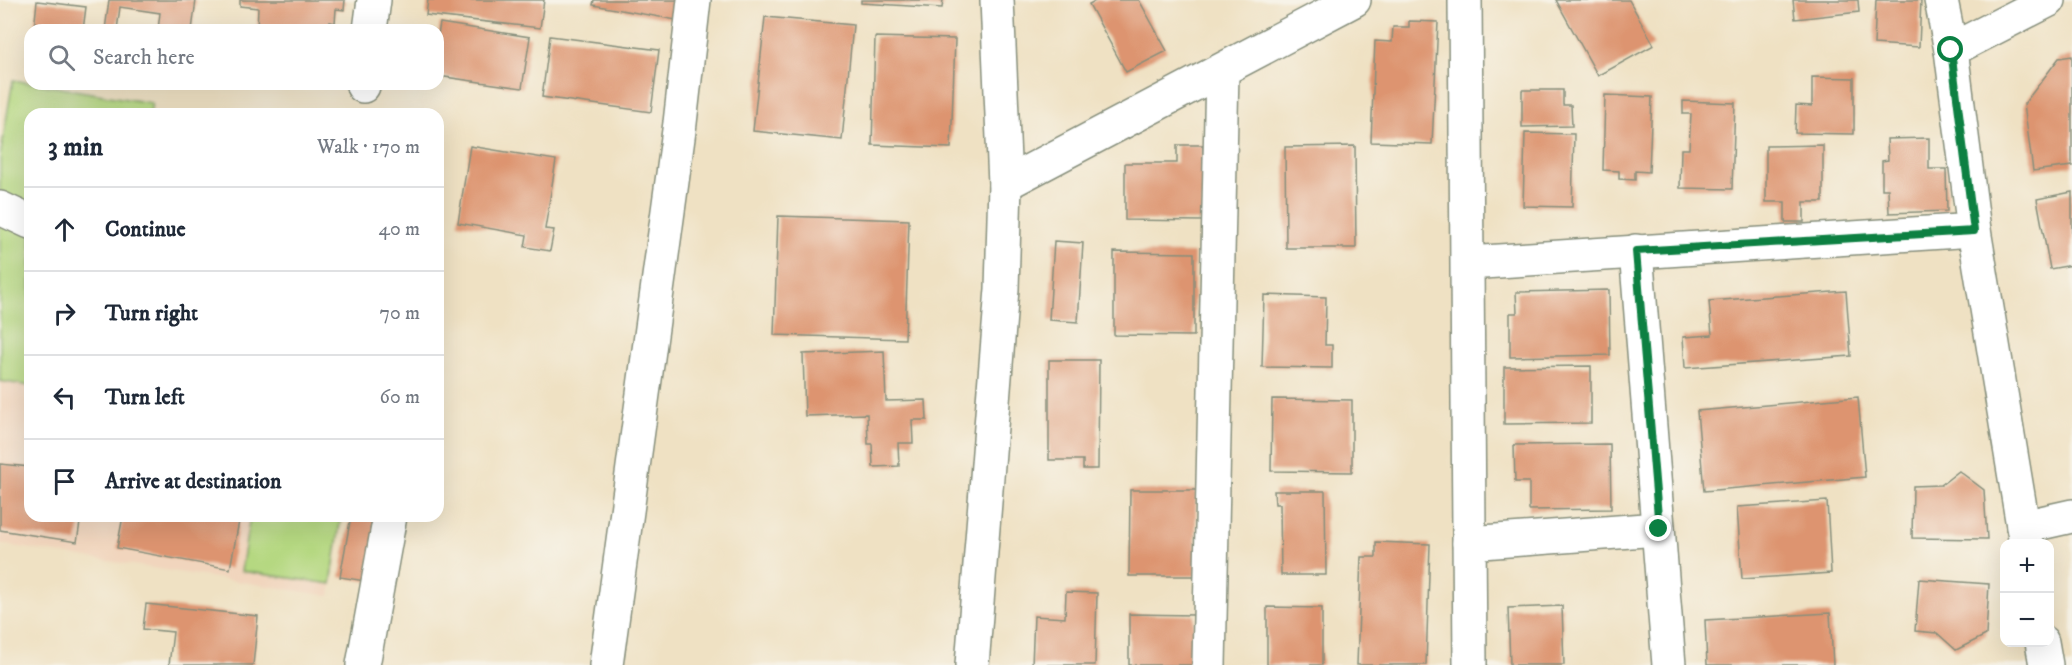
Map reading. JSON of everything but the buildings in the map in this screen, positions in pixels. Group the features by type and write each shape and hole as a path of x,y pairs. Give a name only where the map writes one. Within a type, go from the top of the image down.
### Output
{"street":[{"path":"371,24 374,0"},
{"path":"606,665 680,123 694,0"},
{"path":"972,665 1002,290 1005,184 997,0"},
{"path":"1005,184 1354,0"},
{"path":"1465,0 1470,665"},
{"path":"1941,0 1951,50 1974,231 2024,535 2072,516"},
{"path":"1951,50 2049,0"},
{"path":"1209,665 1222,71"},
{"path":"0,208 24,219"},
{"path":"1467,263 1974,231"},
{"path":"1636,251 1669,665"},
{"path":"363,665 389,522"},
{"path":"1469,543 1659,529"},
{"path":"2043,647 2046,665"}],"shaded area":[{"path":"0,381 24,385 24,522 341,522 330,596 0,544"}],"green space":[{"path":"13,80 24,82 24,90 73,90 152,103 151,108 24,108 24,385 0,381 0,157"},
{"path":"249,522 340,522 331,584 241,571"}],"route":[{"path":"1659,529 1636,251 1974,231 1951,50"}]}
